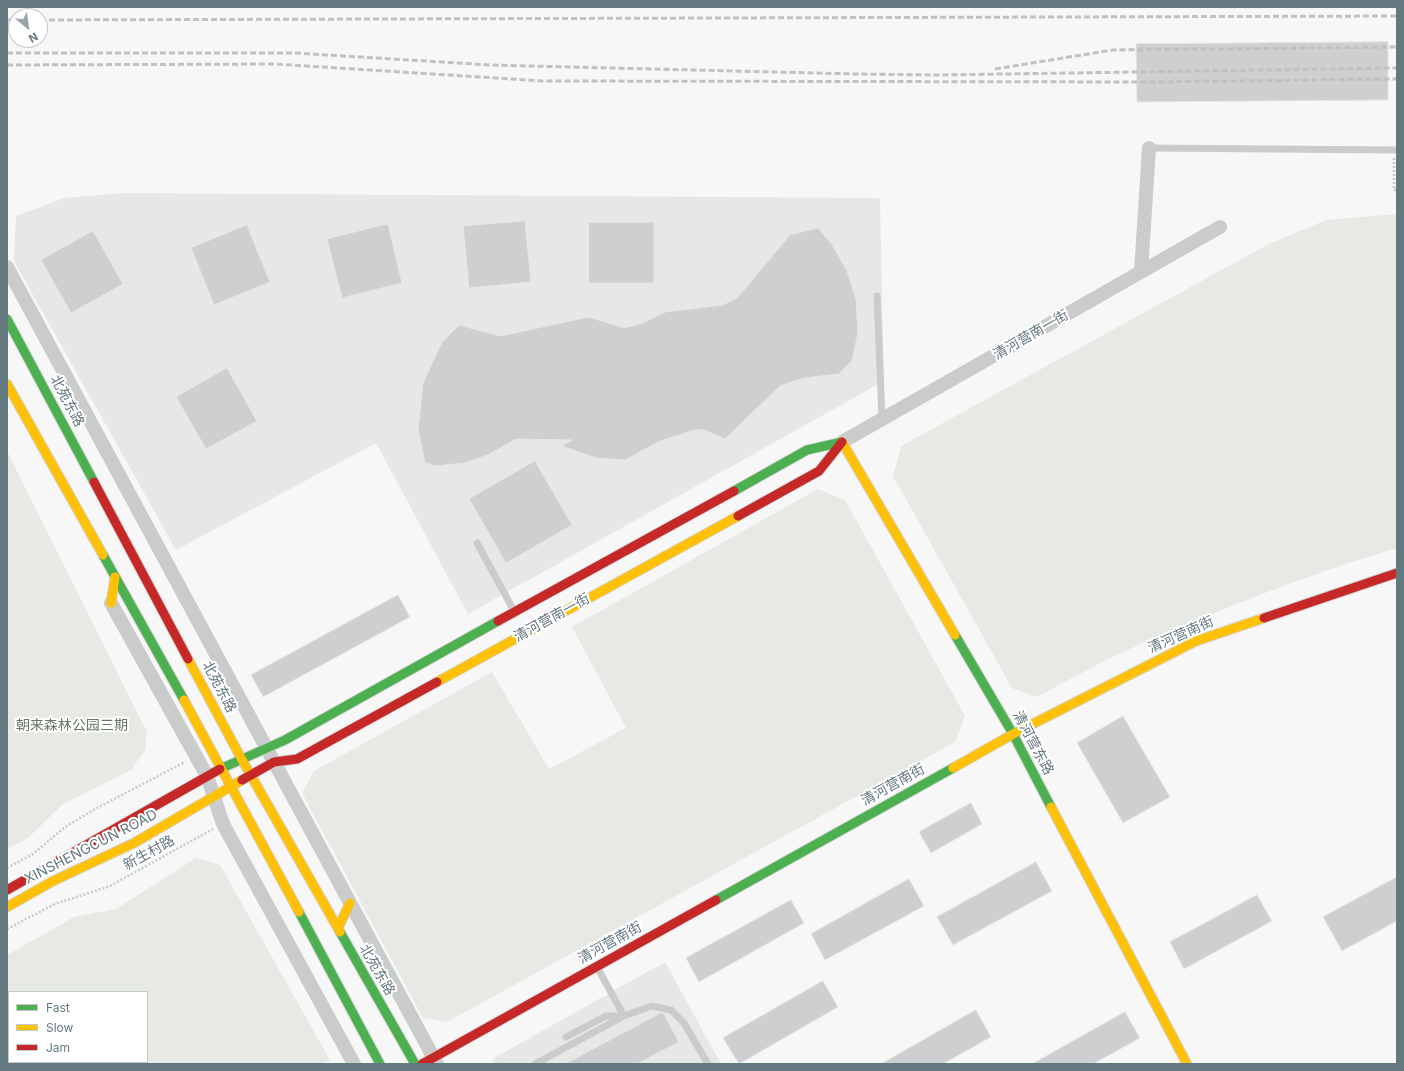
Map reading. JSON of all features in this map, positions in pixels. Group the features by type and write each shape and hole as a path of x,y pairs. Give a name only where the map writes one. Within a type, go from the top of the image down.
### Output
{"street":[{"path":"1141,272 1149,148"},
{"name":"清河营南一街","path":"241,758 285,740 807,450 842,442 1220,227"},
{"path":"7,267 350,903 431,1062"},
{"name":"北苑东路","path":"7,319 250,775 415,1064"},
{"path":"7,384 232,786 380,1064"},
{"name":"清河营南一街","path":"250,775 274,762 297,759 816,473 842,442"},
{"name":"清河营东路","path":"842,442 1013,734 1187,1064"},
{"name":"清河营南街","path":"431,1062 597,966 1013,734 1196,641 1397,573"},
{"path":"115,577 111,603 206,776 223,824 354,1064"},
{"name":"XINSHENGCUN ROAD","path":"7,890 206,776 241,758"},
{"name":"XINSHENGCUN ROAD","path":"7,907 53,881 134,843 250,775"},
{"path":"338,928 350,903"}],"lane":[{"path":"1149,148 1396,150"},
{"path":"877,296 882,419"},
{"path":"476,543 514,612"},
{"path":"597,966 624,1016"},
{"path":"535,1064 624,1016 652,1006 671,1010 684,1023 708,1064"},
{"path":"566,1037 606,1016 624,1016"}],"path":[{"path":"1396,150 1394,190 1397,190"},
{"path":"7,868 32,854 65,827 95,809 195,756"},
{"name":"新生村路","path":"7,929 55,904 110,886 223,824"}],"shaded area":[{"path":"124,193 880,198 884,381 468,614 376,443 176,550 14,261 16,216 64,198"},
{"path":"665,962 721,1064 492,1064 494,1058"}],"green space":[{"path":"1397,214 1397,548 1294,582 1192,622 1125,651 1036,697 1012,688 893,476 901,446 1269,244 1326,220"},
{"name":"朝来森林公园三期","path":"7,451 147,732 145,750 131,770 63,804 28,838 7,849"},
{"path":"818,489 845,500 965,716 955,742 447,1022 423,1018 302,793 314,771 492,672 549,769 626,728 572,627"},
{"path":"196,858 220,865 330,1060 321,1064 7,1064 7,955 74,917 116,909"}],"building":[{"path":"1388,42 1388,100 1137,102 1136,44"},
{"path":"525,221 531,282 469,288 463,226"},
{"path":"589,222 654,222 654,283 589,283"},
{"path":"388,224 402,283 342,298 327,239"},
{"path":"247,225 270,282 214,305 191,248"},
{"path":"818,228 831,243 847,271 856,299 858,333 852,361 839,374 804,378 780,386 725,439 704,430 694,430 658,442 625,460 596,458 562,446 572,440 516,439 488,455 464,463 436,466 425,463 418,429 423,383 442,342 459,325 500,336 589,317 624,328 643,323 665,312 723,305 738,297 790,235"},
{"path":"93,231 123,284 71,313 41,260"},
{"path":"227,368 257,421 206,449 176,397"},
{"path":"535,461 572,525 506,563 469,499"},
{"path":"398,595 410,617 263,697 251,675"},
{"path":"1123,716 1170,797 1123,823 1077,743"},
{"path":"971,803 982,824 931,853 919,832"},
{"path":"1036,862 1052,891 953,945 937,917"},
{"path":"1397,877 1397,921 1342,951 1323,917"},
{"path":"909,879 924,906 825,960 811,934"},
{"path":"1257,895 1272,921 1184,969 1170,942"},
{"path":"791,900 804,923 699,982 686,958"},
{"path":"823,981 838,1007 739,1064 723,1038"},
{"path":"976,1010 991,1037 943,1064 881,1064"},
{"path":"1125,1012 1140,1038 1093,1064 1032,1064"},
{"path":"661,1013 664,1014 679,1042 637,1064 565,1064"}],"railway":[{"path":"48,20 1397,16"},
{"path":"995,69 1113,50 1397,47"},
{"path":"7,53 295,53 490,65 939,75 1397,68"},
{"path":"7,65 275,64 543,81 1151,82 1397,79"}],"traffic: fast":[{"path":"7,319 94,482"},
{"path":"734,491 807,450 842,442"},
{"path":"103,555 184,700"},
{"path":"220,769 285,740 498,621"},
{"path":"955,635 1013,734 1051,807"},
{"path":"716,900 953,768"},
{"path":"299,912 380,1064"},
{"path":"340,932 415,1064"}],"traffic: slow":[{"path":"7,384 103,555"},
{"path":"842,442 955,635"},
{"path":"437,682 738,516"},
{"path":"111,603 115,577"},
{"path":"953,768 1013,734 1196,641 1264,618"},
{"path":"188,659 241,758 340,932"},
{"path":"184,700 299,912"},
{"path":"7,907 53,881 134,843 242,780"},
{"path":"1051,807 1187,1064"},
{"path":"338,928 350,903"}],"traffic: jam":[{"path":"738,516 819,471 842,442"},
{"path":"94,482 188,659"},
{"path":"498,621 734,491"},
{"path":"1264,618 1397,573"},
{"path":"242,780 274,762 297,759 437,682"},
{"path":"7,890 220,769"},
{"path":"422,1064 716,900"}]}
